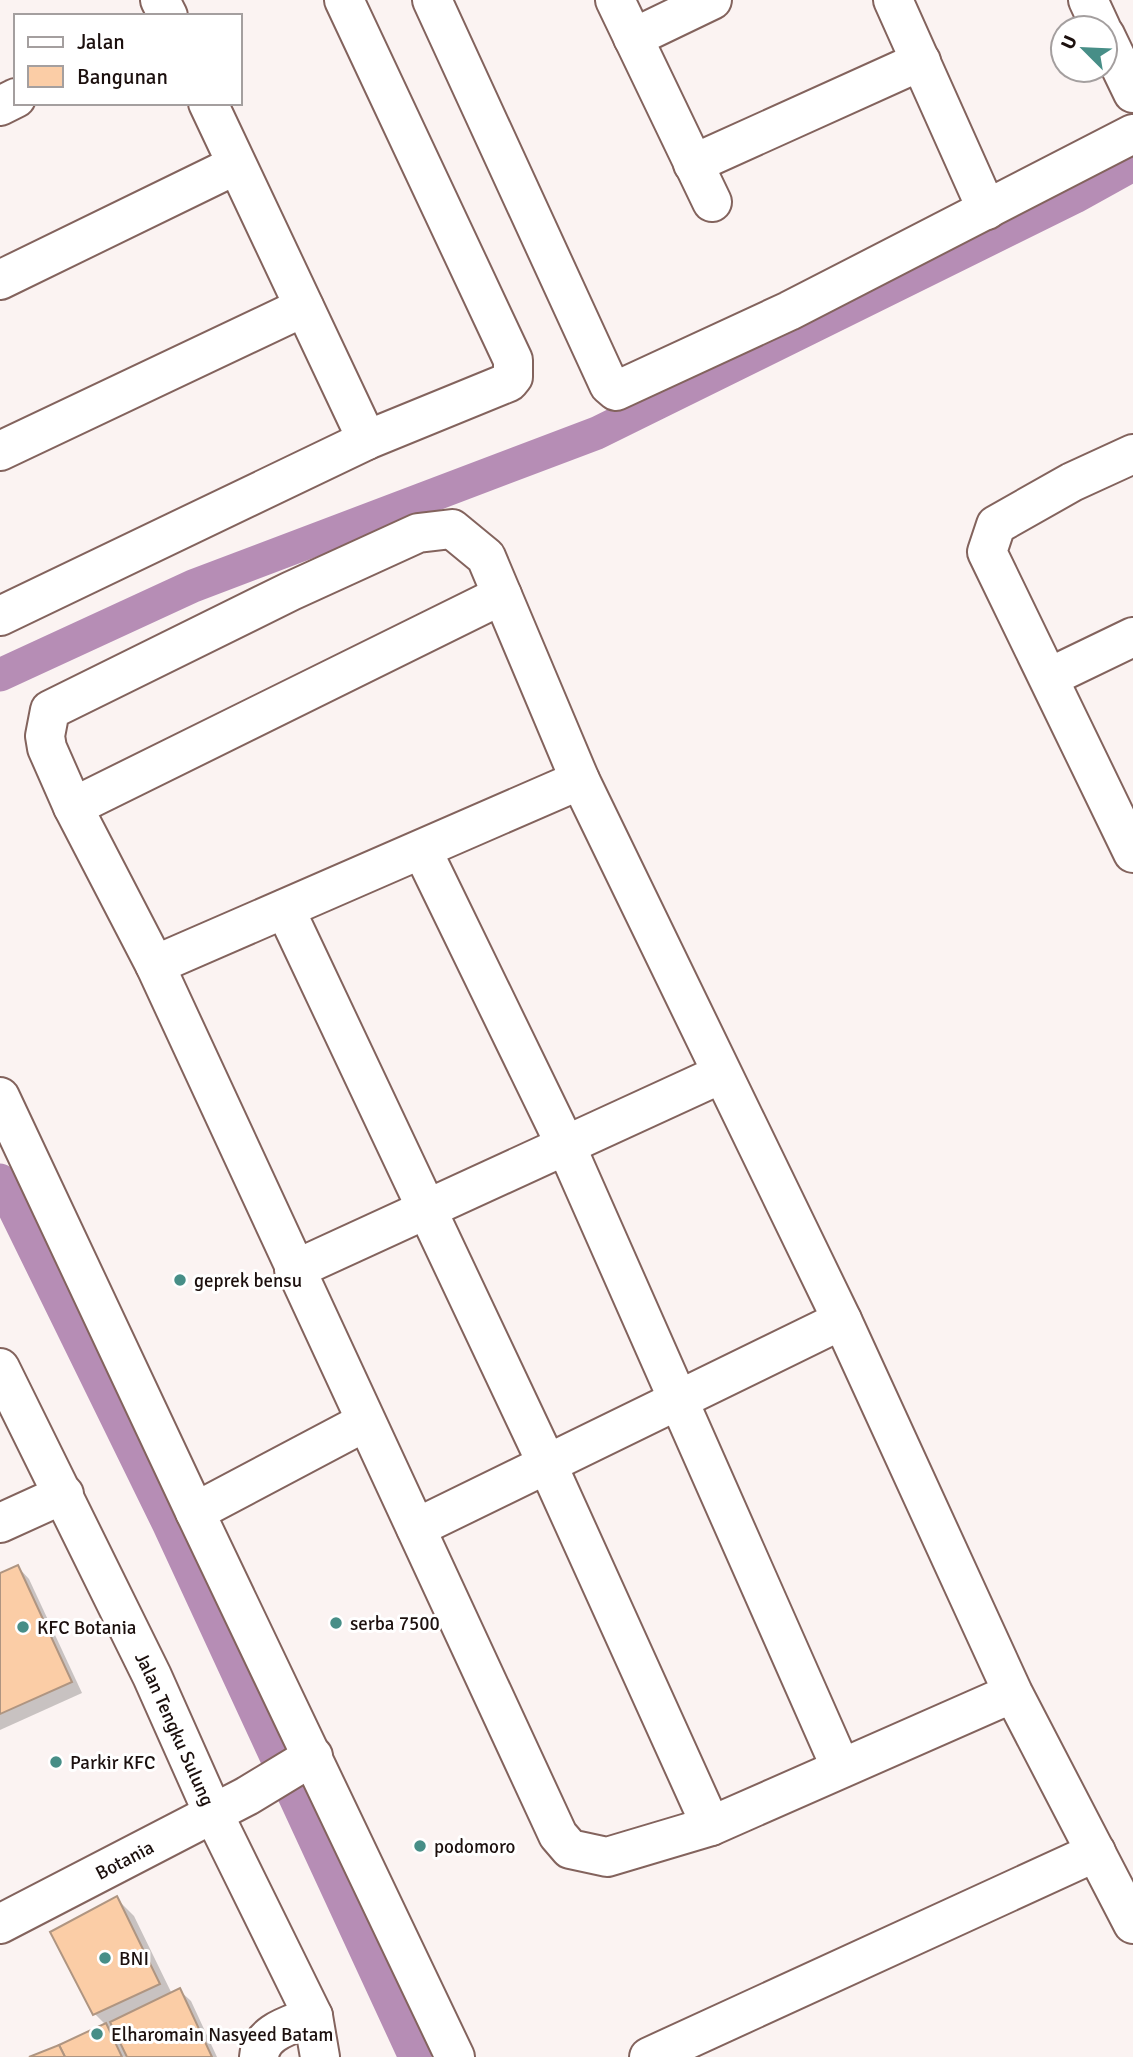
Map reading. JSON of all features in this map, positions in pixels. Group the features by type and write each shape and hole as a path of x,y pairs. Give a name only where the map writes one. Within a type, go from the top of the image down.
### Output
{"street":[{"path":"0,616 367,440 509,382 513,377 513,360 344,0"},
{"path":"432,0 613,390 789,310 1133,134"},
{"path":"615,0 712,202"},
{"path":"633,38 712,0"},
{"path":"893,0 987,209"},
{"path":"693,164 921,61"},
{"path":"1119,64 1133,93"},
{"path":"209,105 367,440"},
{"path":"0,280 236,166"},
{"path":"0,451 304,307"},
{"path":"1133,454 1072,482 996,525 987,552 1050,677 1133,853"},
{"path":"1013,1693 711,1826 607,1857 570,1849 558,1835 155,965 73,807 47,748 45,736 50,710 291,591 418,533 452,529 486,557 580,779 842,1320 1013,1693 1133,1923"},
{"path":"73,807 502,595"},
{"path":"1050,677 1133,637"},
{"path":"155,965 580,779"},
{"path":"422,850 566,1146 841,1768"},
{"path":"285,909 548,1466 711,1826"},
{"path":"294,1270 721,1074"},
{"path":"3,1109 195,1512 304,1763 455,2057"},
{"path":"416,1528 548,1466 842,1320"},
{"name":"Jalan Tengku Sulung","path":"0,1368 152,1676 213,1814 313,2016 320,2057"},
{"path":"195,1512 365,1422"},
{"path":"0,1523 64,1494"},
{"name":"Botania","path":"0,1924 247,1796 304,1763"},
{"path":"649,2057 1096,1852"},
{"path":"258,2057 263,2041 271,2034 313,2016"}],"building":[{"name":"KFC Botania","path":"18,1565 72,1682 0,1714 0,1573"},
{"name":"BNI","path":"117,1896 160,1984 93,2015 50,1932"},
{"path":"180,1988 212,2057 127,2057 110,2022"},
{"name":"Elharomain Nasyeed Batam","path":"106,2023 122,2057 65,2057 59,2045"},
{"path":"59,2045 65,2057 29,2057"}],"waterway":[{"path":"0,675 193,586 597,433 1075,197 1133,165"},
{"path":"0,1180 169,1525 415,2057"}],"place":[{"name":"geprek bensu","path":"180,1280"},
{"name":"serba 7500","path":"336,1623"},
{"name":"KFC Botania","path":"23,1627"},
{"name":"Parkir KFC","path":"56,1762"},
{"name":"podomoro","path":"420,1846"},
{"name":"BNI","path":"105,1958"},
{"name":"Elharomain Nasyeed Batam","path":"97,2034"}]}
